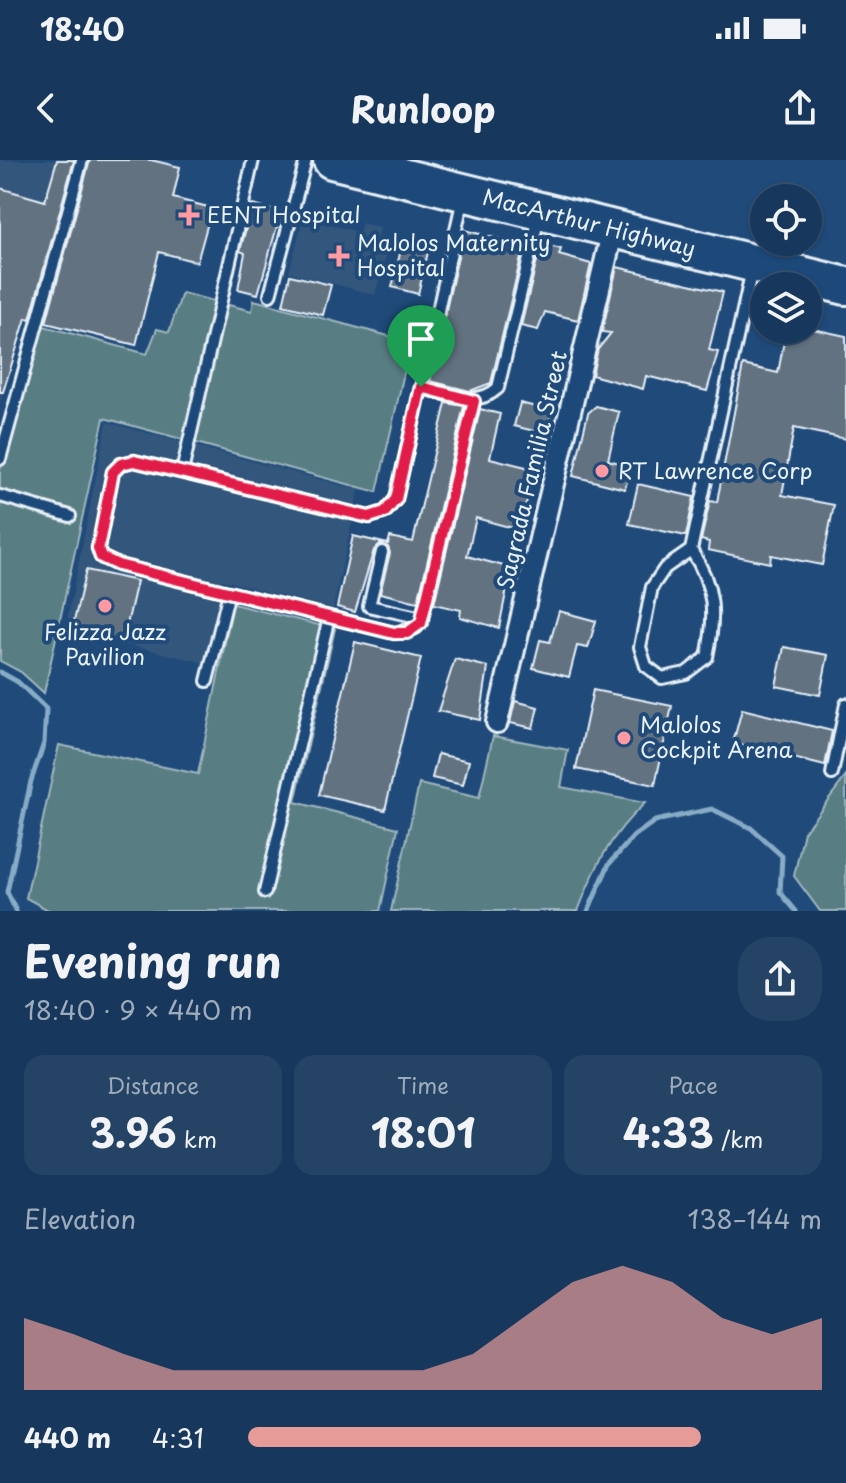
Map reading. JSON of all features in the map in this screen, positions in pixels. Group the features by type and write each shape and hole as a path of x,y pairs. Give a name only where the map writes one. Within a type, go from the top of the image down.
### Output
{"highway":[{"name":"MacArthur Highway","path":"332,160 846,286"}],"street":[{"name":"Sagrada Familia Street","path":"497,722 613,229"}],"lane":[{"path":"0,459 82,160"},
{"path":"182,472 253,160"},
{"path":"270,295 306,160"},
{"path":"464,193 396,499 385,512 369,517 134,461 121,464 113,472 98,548 101,557 118,565 394,633 416,628 422,618 474,401"},
{"path":"421,387 474,401 489,396 498,388 540,213"},
{"path":"691,550 665,568 652,587 640,647 646,666 662,678 686,673 707,657 713,627 714,594 691,550 753,263"},
{"path":"0,496 70,516"},
{"path":"382,552 369,606 422,618"},
{"path":"207,681 229,592"},
{"path":"265,892 329,617"},
{"path":"832,774 846,704"}],"shaded area":[{"path":"0,160 72,160 0,404"},
{"name":"Malolos Maternity Hospital","path":"317,212 334,216 332,225 359,232 362,223 380,228 378,236 390,240 375,295 289,272 303,219 315,222"},
{"path":"107,422 359,490 333,609 222,580 205,663 65,630"}],"green space":[{"path":"182,293 252,311 254,300 411,342 377,492 104,418 44,693 21,672 0,661 0,470 40,325 147,354 157,329 169,332"},
{"path":"233,604 335,629 295,802 398,828 380,911 50,911 26,898 59,745 198,774"},
{"path":"493,736 568,750 561,787 645,803 622,827 605,852 578,911 391,911 419,784 479,798"},
{"path":"846,776 846,911 820,911 794,876 804,832"}],"building":[{"path":"57,160 74,160 30,319 26,318 3,392 0,392 0,188 45,201"},
{"name":"EENT Hospital","path":"90,160 151,160 180,167 173,198 212,208 197,262 159,252 136,345 46,323"},
{"path":"252,205 281,212 258,294 238,289 245,253 240,251"},
{"path":"464,230 524,245 491,383 470,391 430,381"},
{"path":"541,244 561,249 559,255 591,264 578,320 545,312 538,330 521,326"},
{"path":"402,245 428,252 418,294 392,287"},
{"path":"617,267 723,292 709,350 718,352 707,391 646,376 643,389 592,375 598,349 611,333 602,332"},
{"path":"290,275 331,285 323,315 283,305"},
{"path":"822,331 846,336 846,439 794,428 782,495 834,505 822,565 771,555 770,563 708,550 709,542 701,540 710,501 717,502 743,365 778,373 783,344 822,344"},
{"path":"446,403 464,406 418,602 380,593 390,553 388,547 380,544 374,550 355,612 337,607 353,536 388,544 390,537 413,542"},
{"path":"520,403 552,411 546,434 514,426"},
{"path":"596,406 619,412 608,460 631,466 625,489 573,476 588,413"},
{"path":"480,409 500,414 490,458 534,469 520,530 476,518 467,556 511,568 499,628 460,617 461,610 434,604"},
{"path":"638,484 694,497 686,536 629,524"},
{"name":"Felizza Jazz Pavilion","path":"86,570 137,581 123,642 72,630"},
{"path":"559,611 596,621 588,648 577,646 569,677 533,668 540,640 550,642"},
{"path":"355,642 421,658 385,810 319,795"},
{"path":"784,647 828,655 820,695 776,686"},
{"path":"455,659 488,667 480,720 438,711"},
{"name":"Malolos Cockpit Arena","path":"593,690 672,706 655,785 576,769"},
{"path":"515,701 538,707 533,728 510,723"},
{"path":"742,709 832,731 825,766 733,743"},
{"path":"438,754 469,761 463,785 432,778"}],"waterway":[{"path":"0,672 18,682 46,709 44,743 31,781 7,892 16,911"},
{"path":"588,911 609,864 634,836 655,821 712,809 751,828 782,856 780,892 796,911"}],"place":[{"name":"EENT Hospital","path":"189,215"},
{"name":"Malolos Maternity Hospital","path":"339,256"},
{"name":"RT Lawrence Corp","path":"602,471"},
{"name":"Felizza Jazz Pavilion","path":"105,606"},
{"name":"Malolos Cockpit Arena","path":"624,738"}],"route":[{"path":"421,387 474,401 421,623 407,633 394,633 118,565 101,557 98,548 113,472 121,464 134,461 369,517 385,512 396,499 421,387"}]}
